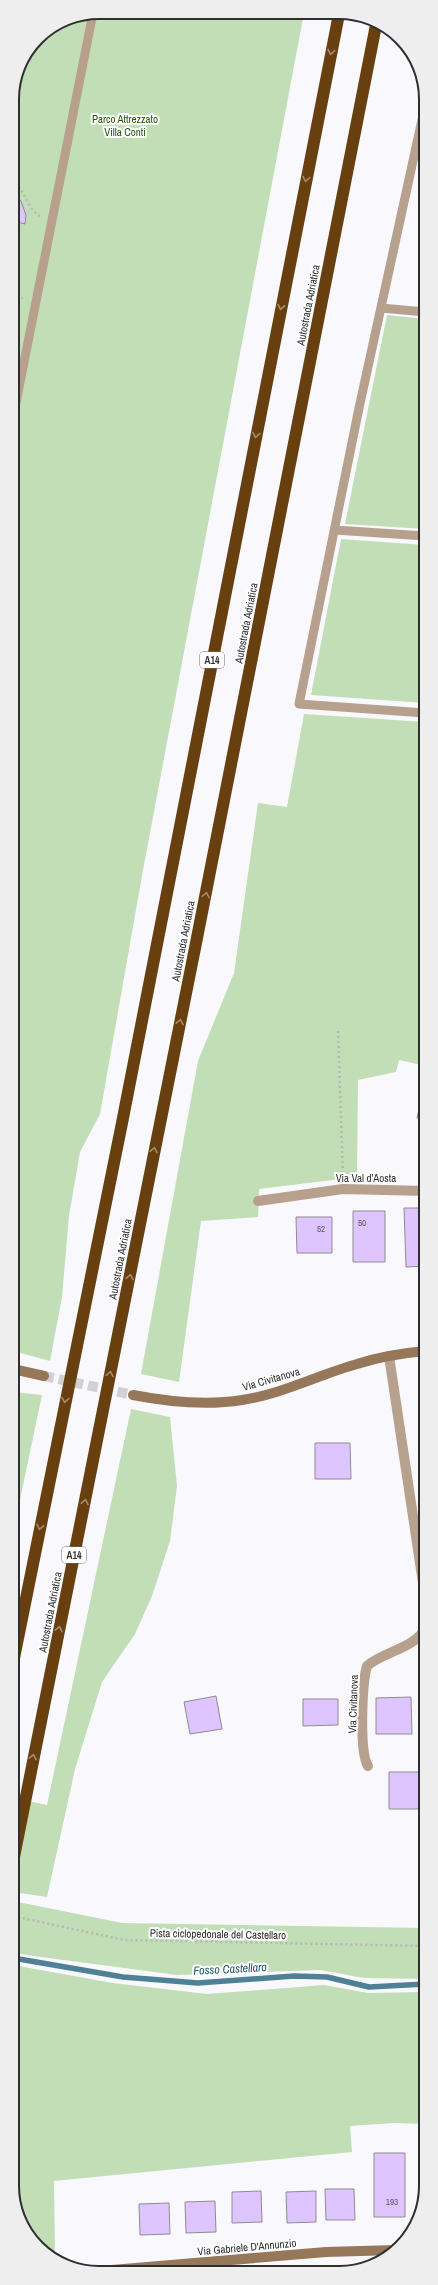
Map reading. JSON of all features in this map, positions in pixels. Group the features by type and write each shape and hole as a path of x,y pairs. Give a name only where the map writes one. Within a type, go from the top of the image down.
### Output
{"highway":[{"name":"A14","path":"19,1633 122,1123 338,19"},
{"name":"Autostrada Adriatica","path":"19,1831 199,928 375,28"}],"street":[{"name":"Via Val d'Aosta","path":"258,1200 344,1189 419,1191"},
{"name":"Via Civitanova","path":"133,1395 189,1403 242,1400 272,1394 357,1364 389,1356 419,1352"},
{"path":"389,1356 419,1556"},
{"path":"19,1371 44,1376"},
{"name":"Via Civitanova","path":"368,1766 364,1758 363,1722 364,1676 367,1666 384,1654 415,1641 419,1636"},
{"name":"Via Gabriele D'Annunzio","path":"159,2266 326,2252 386,2250"}],"lane":[{"path":"19,387 92,20"},
{"path":"419,134 334,530 299,704 419,713"},
{"path":"381,308 419,311"},
{"path":"334,530 419,536"}],"path":[{"path":"19,185 32,212 40,216 52,218"},
{"path":"338,1031 344,1189"},
{"name":"Pista ciclopedonale del Castellaro","path":"19,1917 124,1940 419,1946"}],"green space":[{"name":"Parco Attrezzato Villa Conti","path":"99,19 303,19 143,870 100,1114 80,1152 69,1216 62,1297 50,1361 19,1353 19,94 22,78 32,55 42,42 55,32 73,23"},
{"path":"387,315 419,318 419,529 345,524"},
{"path":"341,539 419,545 419,703 311,695"},
{"path":"304,714 419,722 419,1064 399,1060 396,1072 358,1080 357,1177 259,1189 258,1217 201,1221 179,1382 141,1374 198,1061 234,973 258,803 287,807"},
{"path":"19,1393 42,1395 19,1504"},
{"path":"131,1409 170,1417 177,1486 170,1541 152,1596 135,1634 102,1682 75,1769 47,1897 19,1893 19,1799 47,1805"},
{"path":"19,1902 122,1923 419,1928 419,1979 364,1978 320,1970 177,1975 19,1953"},
{"path":"19,1966 113,1983 207,1994 324,1985 368,1993 419,1992 419,2124 394,2123 350,2126 352,2152 54,2181 55,2253 42,2243 30,2226 23,2212 20,2196"}],"building":[{"path":"19,199 26,215 25,224 19,222"},
{"path":"404,1208 419,1208 419,1266 406,1267"},
{"path":"353,1211 385,1211 385,1262 353,1262"},
{"path":"296,1217 332,1217 332,1253 297,1253"},
{"path":"315,1443 350,1443 351,1479 315,1479"},
{"path":"216,1696 222,1729 190,1734 184,1702"},
{"path":"411,1697 412,1734 376,1734 376,1698"},
{"path":"303,1699 338,1699 338,1725 303,1726"},
{"path":"389,1772 419,1772 419,1809 389,1809"},
{"path":"374,2153 405,2153 405,2217 374,2217"},
{"path":"325,2189 354,2189 355,2220 326,2220"},
{"path":"261,2191 262,2222 232,2223 232,2192"},
{"path":"316,2191 316,2222 287,2223 286,2192"},
{"path":"215,2201 216,2232 186,2233 185,2202"},
{"path":"169,2203 170,2234 140,2235 139,2204"}],"waterway":[{"name":"Fosso Castellaro","path":"19,1959 123,1977 198,1983 294,1976 327,1977 369,1987 419,1984"}],"tunnel":[{"path":"44,1376 133,1395"}]}
